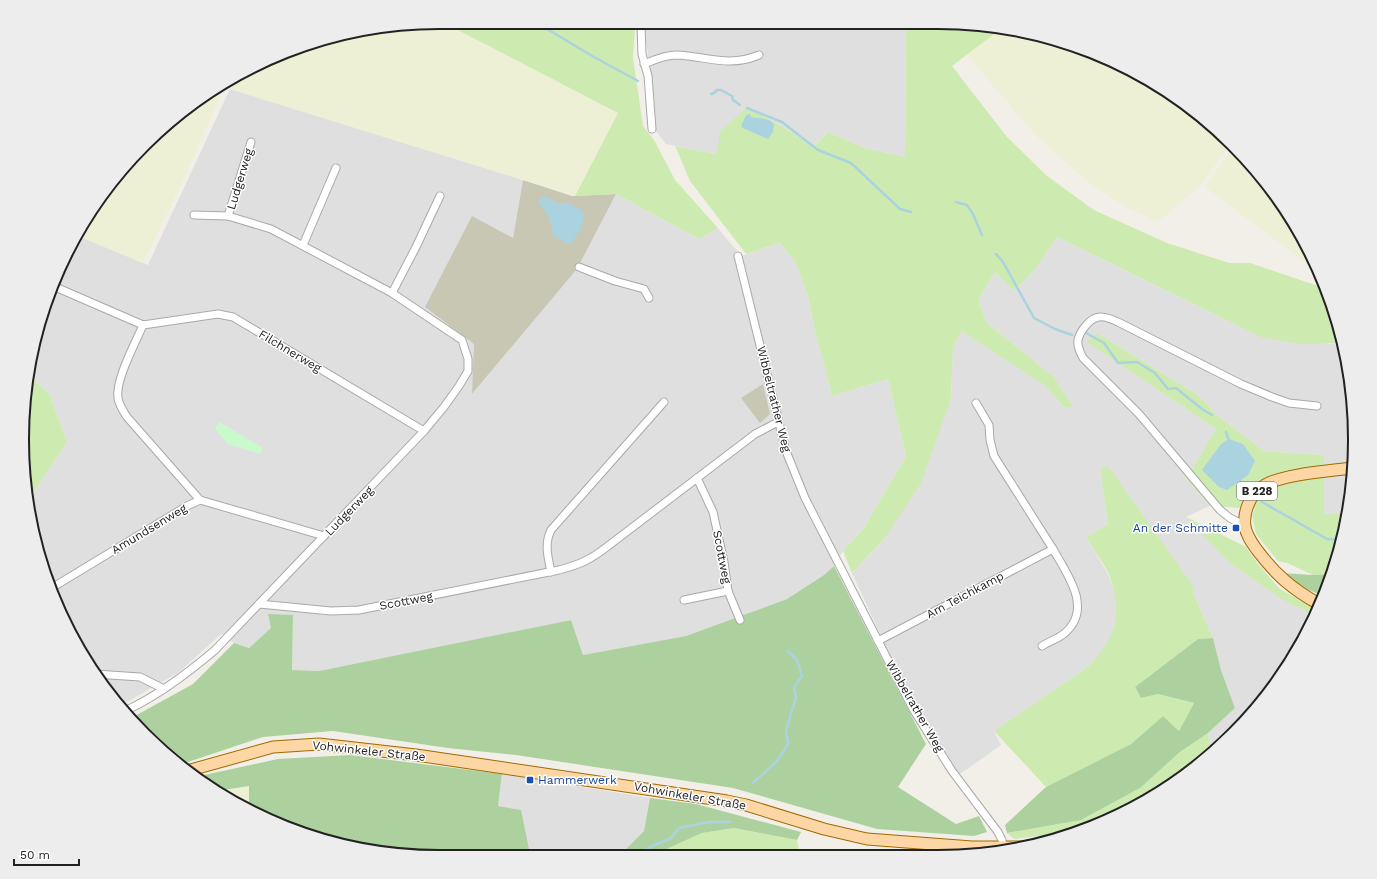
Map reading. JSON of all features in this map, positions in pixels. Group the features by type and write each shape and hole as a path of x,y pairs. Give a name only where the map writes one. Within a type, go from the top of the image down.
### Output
{"main road":[{"name":"B 228","path":"1244,525 1245,512 1249,501 1257,490 1267,484 1282,478 1347,469"},
{"path":"1244,525 1250,540 1271,569 1294,589 1315,602"},
{"name":"Vohwinkeler Straße","path":"195,769 273,747 319,744 424,756 727,800 831,831 868,839 980,847"}],"street":[{"path":"641,29 644,64 648,76 652,129"},
{"path":"644,64 676,55 728,62 749,59 758,55"},
{"name":"Ludgerweg","path":"228,216 251,142"},
{"path":"303,245 336,168"},
{"path":"392,293 440,196"},
{"name":"Ludgerweg","path":"130,708 164,690 215,650 424,432 459,386 468,371 468,359 462,340 392,293 271,229 228,216 194,215"},
{"name":"Wibbeltrather Weg","path":"738,256 786,451 805,498 836,558"},
{"path":"579,267 615,281 644,289 649,298"},
{"path":"58,288 143,325 121,377 118,393 120,406 127,417 200,500"},
{"name":"Filchnerweg","path":"143,325 226,314 424,432"},
{"path":"1244,525 1230,518 1220,510 1139,414 1083,358 1079,350 1078,340 1083,330 1091,321 1098,317 1120,322 1241,384 1289,403 1317,406"},
{"path":"551,572 546,545 547,538 551,530 664,402"},
{"path":"976,402 989,426 990,440 994,456 1052,549 1077,596 1078,608 1076,617 1067,632 1042,646"},
{"name":"Scottweg","path":"259,604 332,611 359,610 551,572 582,564 754,434 778,422"},
{"name":"Scottweg","path":"697,478 706,495 714,518 724,562 728,591 740,620"},
{"name":"Amundsenweg","path":"56,585 187,506 200,500 324,536"},
{"name":"Am Teichkamp","path":"878,641 1052,549"},
{"name":"Wibbelrather Weg","path":"836,558 913,709 952,771 998,832 1003,844"},
{"name":"Scottweg","path":"684,600 728,591"},
{"path":"103,675 140,677 164,690"}],"shaded area":[{"path":"456,29 618,113 575,196 230,89 234,84 282,60 333,43 386,33 413,30"},
{"path":"644,29 906,29 905,157 865,148 828,132 814,147 748,107 717,154 666,144 656,131 652,78"},
{"path":"994,34 1044,43 1095,60 1119,71 1166,98 1227,148 1200,186 1158,222 1127,208 1084,179 1034,134 966,54"},
{"path":"230,89 523,180 513,238 474,344 473,393 577,269 616,194 699,239 718,228 741,256 780,243 796,263 807,293 832,396 888,379 906,456 864,528 843,551 834,566 824,575 787,599 686,636 583,655 571,620 319,671 292,670 293,615 268,615 272,628 249,648 234,643 221,634 179,672 125,703 98,668 71,621 60,597 43,546 33,493 67,442 49,393 34,380 43,333 51,308 60,282 82,238 148,265"},
{"path":"217,94 221,95 185,176 143,263 82,238 98,211 149,149 211,98"},
{"path":"1229,153 1236,158 1279,211 1309,266 1205,187"},
{"path":"523,180 572,196 616,194 577,269 472,394 474,344 425,307 472,216 513,238"},
{"path":"1057,237 1224,319 1330,344 1336,344 1344,386 1348,440 1347,466 1341,513 1324,514 1324,455 1264,451 1218,416 1198,395 1097,333 1088,342 1216,429 1186,479 1210,506 1186,517 1288,603 1310,613 1279,668 1246,710 1228,730 1210,746 1208,733 1235,708 1221,670 1213,638 1194,595 1191,584 1100,469 1108,524 1086,537 1109,576 1116,598 1117,615 1112,636 1100,655 1089,666 994,731 1001,745 959,775 904,686 852,573 884,539 951,399 953,347 962,330 1044,385 1064,407 1054,377 987,323 978,300 995,272 1014,291 1036,268"},
{"path":"763,384 770,414 760,423 741,398"},
{"path":"502,774 650,798 644,831 625,850 528,850 516,809 498,806"},
{"path":"249,786 249,803 234,795 225,790"}],"green space":[{"path":"456,29 635,29 633,57 643,126 654,140 675,180 718,228 699,239 616,194 575,196 618,113"},
{"path":"906,29 964,30 995,34 952,66 1007,137 1047,176 1094,210 1167,243 1229,263 1250,263 1318,286 1336,343 1301,344 1261,337 1057,237 1036,268 1014,291 995,272 978,300 987,323 1054,377 1073,407 1064,407 1044,385 962,331 953,347 951,399 921,483 884,539 852,573 843,551 864,528 906,456 888,379 832,396 807,293 796,263 780,243 746,254 690,181 675,146 717,154 720,131 748,107 814,147 828,132 865,148 905,157"},
{"path":"1097,333 1198,395 1218,416 1264,451 1324,455 1324,514 1341,513 1334,546 1325,574 1313,575 1287,563 1278,561 1256,534 1252,515 1255,509 1210,506 1186,479 1216,429 1087,342"},
{"path":"34,380 49,393 67,442 33,493 29,440"},
{"path":"219,422 263,448 260,454 228,444 215,429"},
{"path":"1108,466 1192,584 1194,595 1213,638 1198,639 1135,687 1141,698 1158,694 1194,703 1179,731 1163,716 1131,744 1046,787 994,731 1089,666 1103,649 1113,631 1116,611 1111,580 1109,574 1086,537 1108,524 1100,469"},
{"path":"1186,517 1246,547 1258,564 1280,589 1312,607 1310,613 1288,603 1231,564"},
{"path":"834,566 926,744 898,787 956,824 979,816 987,832 974,836 877,829 733,788 516,755 448,748 333,731 263,737 187,762 149,730 136,715 193,684 234,643 249,648 271,628 268,614 293,615 292,670 319,671 571,620 583,655 686,636 787,599 824,575"},
{"path":"1281,573 1325,574 1318,594 1307,589"},
{"path":"1213,638 1221,670 1235,708 1208,733 1180,752 1140,788 1081,820 1007,833 1005,825 1046,787 1131,744 1163,716 1179,731 1194,703 1158,694 1141,698 1135,687 1198,639"},
{"path":"1208,733 1210,746 1208,748 1166,781 1119,808 1095,819 1046,835 1014,839 1007,833 1081,820 1140,788 1180,752"},
{"path":"350,755 502,774 498,806 521,810 529,850 413,849 359,842 333,836 282,819 249,803 249,786 225,790 203,775 278,759"},
{"path":"650,798 696,804 801,832 797,840 734,828 702,833 664,850 625,850 644,831"},
{"path":"734,828 797,840 799,850 664,850 702,833"}],"water":[{"path":"750,114 751,117 767,119 774,124 773,132 768,139 741,126 746,115"},
{"path":"545,196 558,203 568,203 580,209 584,215 580,231 570,244 553,235 552,226 546,212 538,202"},
{"path":"1229,439 1243,444 1255,461 1248,475 1227,490 1219,487 1202,470 1221,444"}],"waterway":[{"path":"547,29 638,81"},
{"path":"711,94 717,90 721,90 732,96 733,100 740,105"},
{"path":"747,108 782,122 818,150 851,163 900,209 911,212"},
{"path":"956,202 967,205 973,214 982,235"},
{"path":"996,254 1003,262 1034,318 1055,329 1072,335"},
{"path":"1086,333 1104,343 1118,363 1137,362 1155,373 1168,389 1176,388 1202,409 1212,415"},
{"path":"1226,432 1229,441"},
{"path":"1239,479 1243,486"},
{"path":"1262,502 1327,539 1335,540"},
{"path":"753,783 777,761 788,744 786,730 796,698 794,687 802,676 797,660 788,651"},
{"path":"645,850 670,839 679,828 709,822 730,822"}],"place":[{"name":"An der Schmitte","path":"1236,528"},
{"name":"Hammerwerk","path":"530,780"}]}
